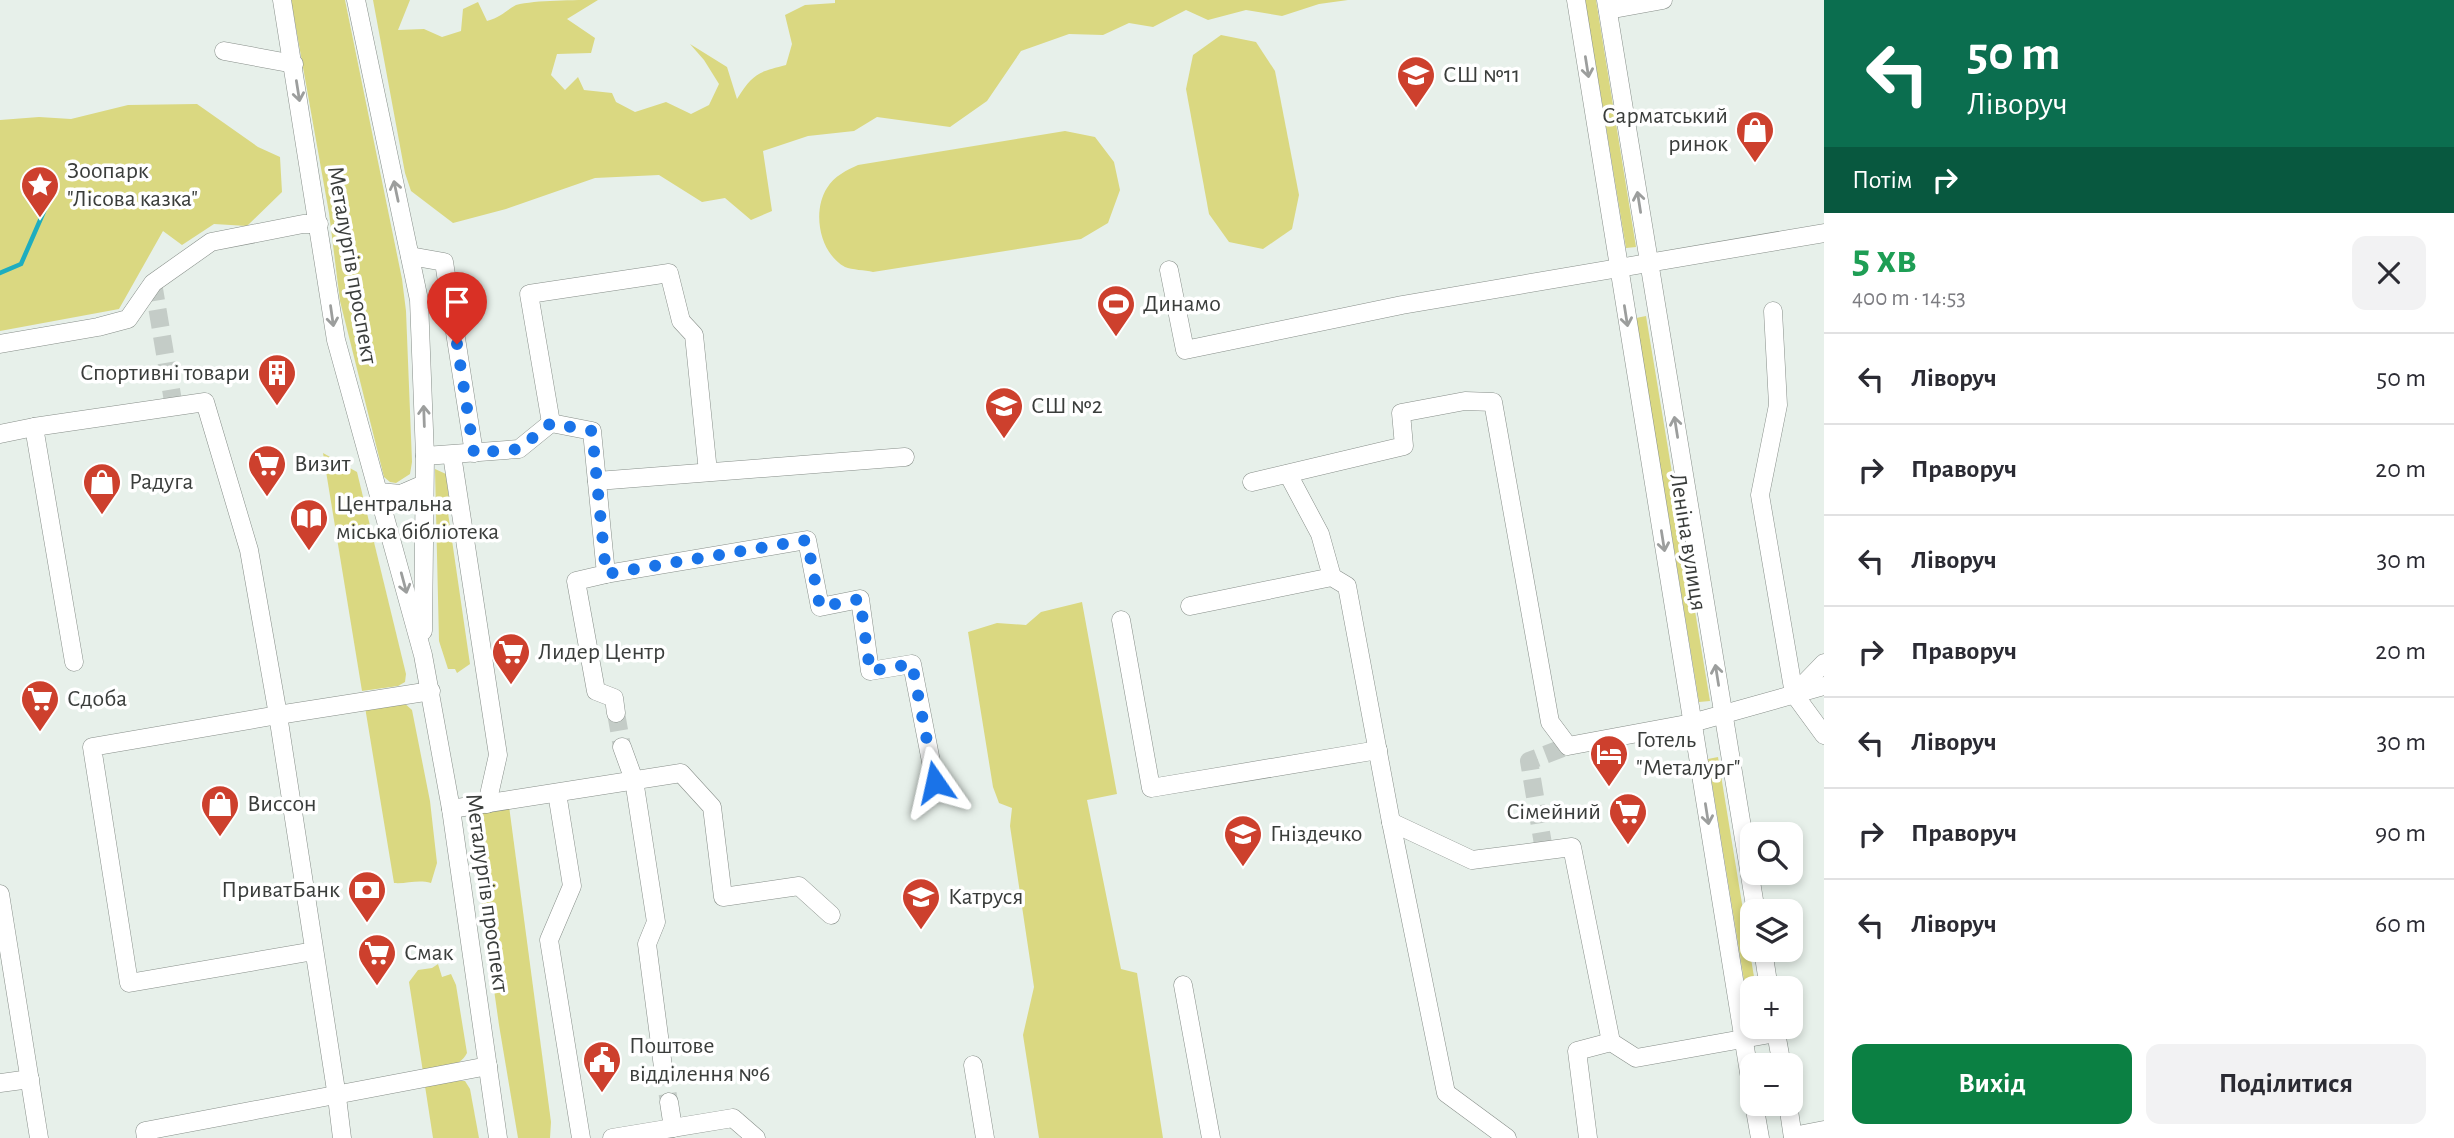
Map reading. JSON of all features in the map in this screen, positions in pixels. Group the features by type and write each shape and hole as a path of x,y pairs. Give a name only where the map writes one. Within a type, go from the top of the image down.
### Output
{"street":[{"name":"Металургів проспект","path":"282,0 336,340 431,691 451,810 498,1138"},
{"name":"Металургів проспект","path":"356,0 419,300 425,456 423,656"},
{"name":"Леніна вулиця","path":"1576,0 1740,1019"},
{"path":"1607,5 1663,0"},
{"name":"Леніна вулиця","path":"1607,5 1754,899"},
{"path":"224,51 293,64"},
{"path":"0,344 128,319 153,283 211,242 303,224 319,224"},
{"path":"1169,270 1185,350 1402,305 1824,233"},
{"path":"410,257 444,262 474,453"},
{"path":"551,423 529,294 669,274 681,321 694,335 708,472"},
{"path":"1773,311 1778,404 1760,495 1794,694 1824,735"},
{"path":"1252,482 1404,446 1401,414 1465,401 1493,402 1550,722 1568,746 1692,723 1824,686"},
{"path":"0,434 205,402 248,550 278,715 342,1138"},
{"path":"425,456 519,449 551,423"},
{"path":"551,423 592,431 606,574"},
{"path":"34,427 74,662"},
{"path":"452,455 498,755 487,803"},
{"path":"597,481 905,457"},
{"path":"1288,474 1320,534 1332,577"},
{"path":"379,492 401,494 424,484"},
{"path":"616,713 614,698 596,691 576,581 807,540 820,607 860,599 870,671 912,664 935,782"},
{"path":"1190,606 1332,577 1347,586 1446,1093 1507,1138"},
{"path":"1121,620 1151,788 1378,750"},
{"path":"1794,694 1824,663"},
{"path":"314,951 129,983 92,747 431,691"},
{"path":"622,747 634,780 656,922 647,944 663,1067"},
{"path":"451,810 681,773 712,807 723,897 799,886 831,915"},
{"path":"557,793 572,886 550,940 582,1138"},
{"path":"1391,822 1472,860 1572,847 1611,1042 1636,1058 1740,1038"},
{"path":"0,894 39,1138"},
{"path":"1183,985 1211,1138"},
{"path":"1588,1138 1577,1051 1611,1042"},
{"path":"973,1065 985,1138"},
{"path":"146,1138 145,1131 337,1097 488,1066"},
{"path":"0,1083 30,1079"},
{"path":"668,1102 673,1128"},
{"path":"1756,1116 1760,1138"},
{"path":"1790,1116 1793,1137 1824,1130"},
{"path":"613,1138 733,1118 756,1138"}],"shaded area":[{"path":"291,0 345,0 402,279 406,311 412,462 410,474 396,483 384,477 340,301 329,213"},
{"path":"373,0 410,0 398,30 424,29 442,37 461,31 463,9 478,2 487,21 524,3 598,0 567,19 595,38 591,53 557,54 551,75 565,90 578,77 584,90 612,93 616,102 635,112 666,102 691,114 709,105 719,84 690,44 727,67 737,99 757,75 786,65 792,44 785,15 805,5 835,3 835,0 1348,0 1319,4 1282,16 1246,10 1208,20 1186,10 1153,27 1129,23 1103,35 1069,34 1021,51 987,101 950,127 877,117 854,131 808,136 763,151 772,211 751,220 725,198 702,202 659,175 595,178 506,209 453,223 411,191 405,173"},
{"path":"1585,0 1596,0 1636,247 1626,248"},
{"path":"1221,35 1256,42 1275,71 1299,195 1292,229 1263,249 1229,242 1209,214 1186,89 1193,55"},
{"path":"197,104 258,147 280,157 282,192 247,226 214,224 182,245 163,231 119,309 0,331 0,120 39,117 71,119 128,105"},
{"path":"1065,131 1095,137 1114,162 1120,190 1108,223 1081,239 873,272 845,267 836,261 824,242 819,219 822,197 833,180 858,165"},
{"path":"1646,316 1710,701 1699,702 1636,318"},
{"path":"323,453 357,472 406,674 405,682 398,686 362,691"},
{"path":"435,469 446,474 449,498 446,499 470,664 457,673 455,669 448,669 439,641"},
{"path":"1082,602 1117,794 1087,800 1121,969 1137,973 1163,1138 1039,1138 1023,1035 1034,987 1010,826 1012,808 999,803 993,787 968,632 997,623 1026,625 1041,612"},
{"path":"403,702 412,710 430,801 437,863 431,883 394,883 365,707"},
{"path":"1718,757 1741,899 1740,956 1708,759"},
{"path":"509,806 551,1122 550,1138 518,1138 471,827 474,813"},
{"path":"1741,962 1752,962 1754,976 1743,976"},
{"path":"438,964 442,977 451,974 456,985 467,1053 454,1065 423,1072 409,982 418,970 432,968"},
{"path":"465,1081 470,1089 479,1138 433,1138 425,1086"}],"waterway":[{"path":"0,273 21,264 45,209"}],"tunnel":[{"path":"153,283 174,407"},
{"path":"616,713 622,747"},
{"path":"1544,850 1529,761 1568,746"},
{"path":"663,1067 669,1102"}],"place":[{"name":"СШ №11","path":"1416,109"},
{"name":"Сарматський ринок","path":"1755,164"},
{"name":"Зоопарк \"Лісова казка\"","path":"40,219"},
{"name":"Динамо","path":"1116,338"},
{"name":"Спортивні товари","path":"277,407"},
{"name":"СШ №2","path":"1004,440"},
{"name":"Визит","path":"267,498"},
{"name":"Радуга","path":"102,516"},
{"name":"Центральна міська бібліотека","path":"309,552"},
{"name":"Лидер Центр","path":"511,686"},
{"name":"Сдоба","path":"40,733"},
{"name":"Готель \"Металург\"","path":"1609,788"},
{"name":"Виссон","path":"220,838"},
{"name":"Сімейний","path":"1628,846"},
{"name":"Гніздечко","path":"1243,868"},
{"name":"ПриватБанк","path":"367,924"},
{"name":"Катруся","path":"921,931"},
{"name":"Смак","path":"377,987"},
{"name":"Поштове відділення №6","path":"602,1094"}],"route":[{"path":"457,344 474,453 519,449 551,423 592,431 606,574 807,540 820,607 860,599 870,671 912,664 935,782"}]}
